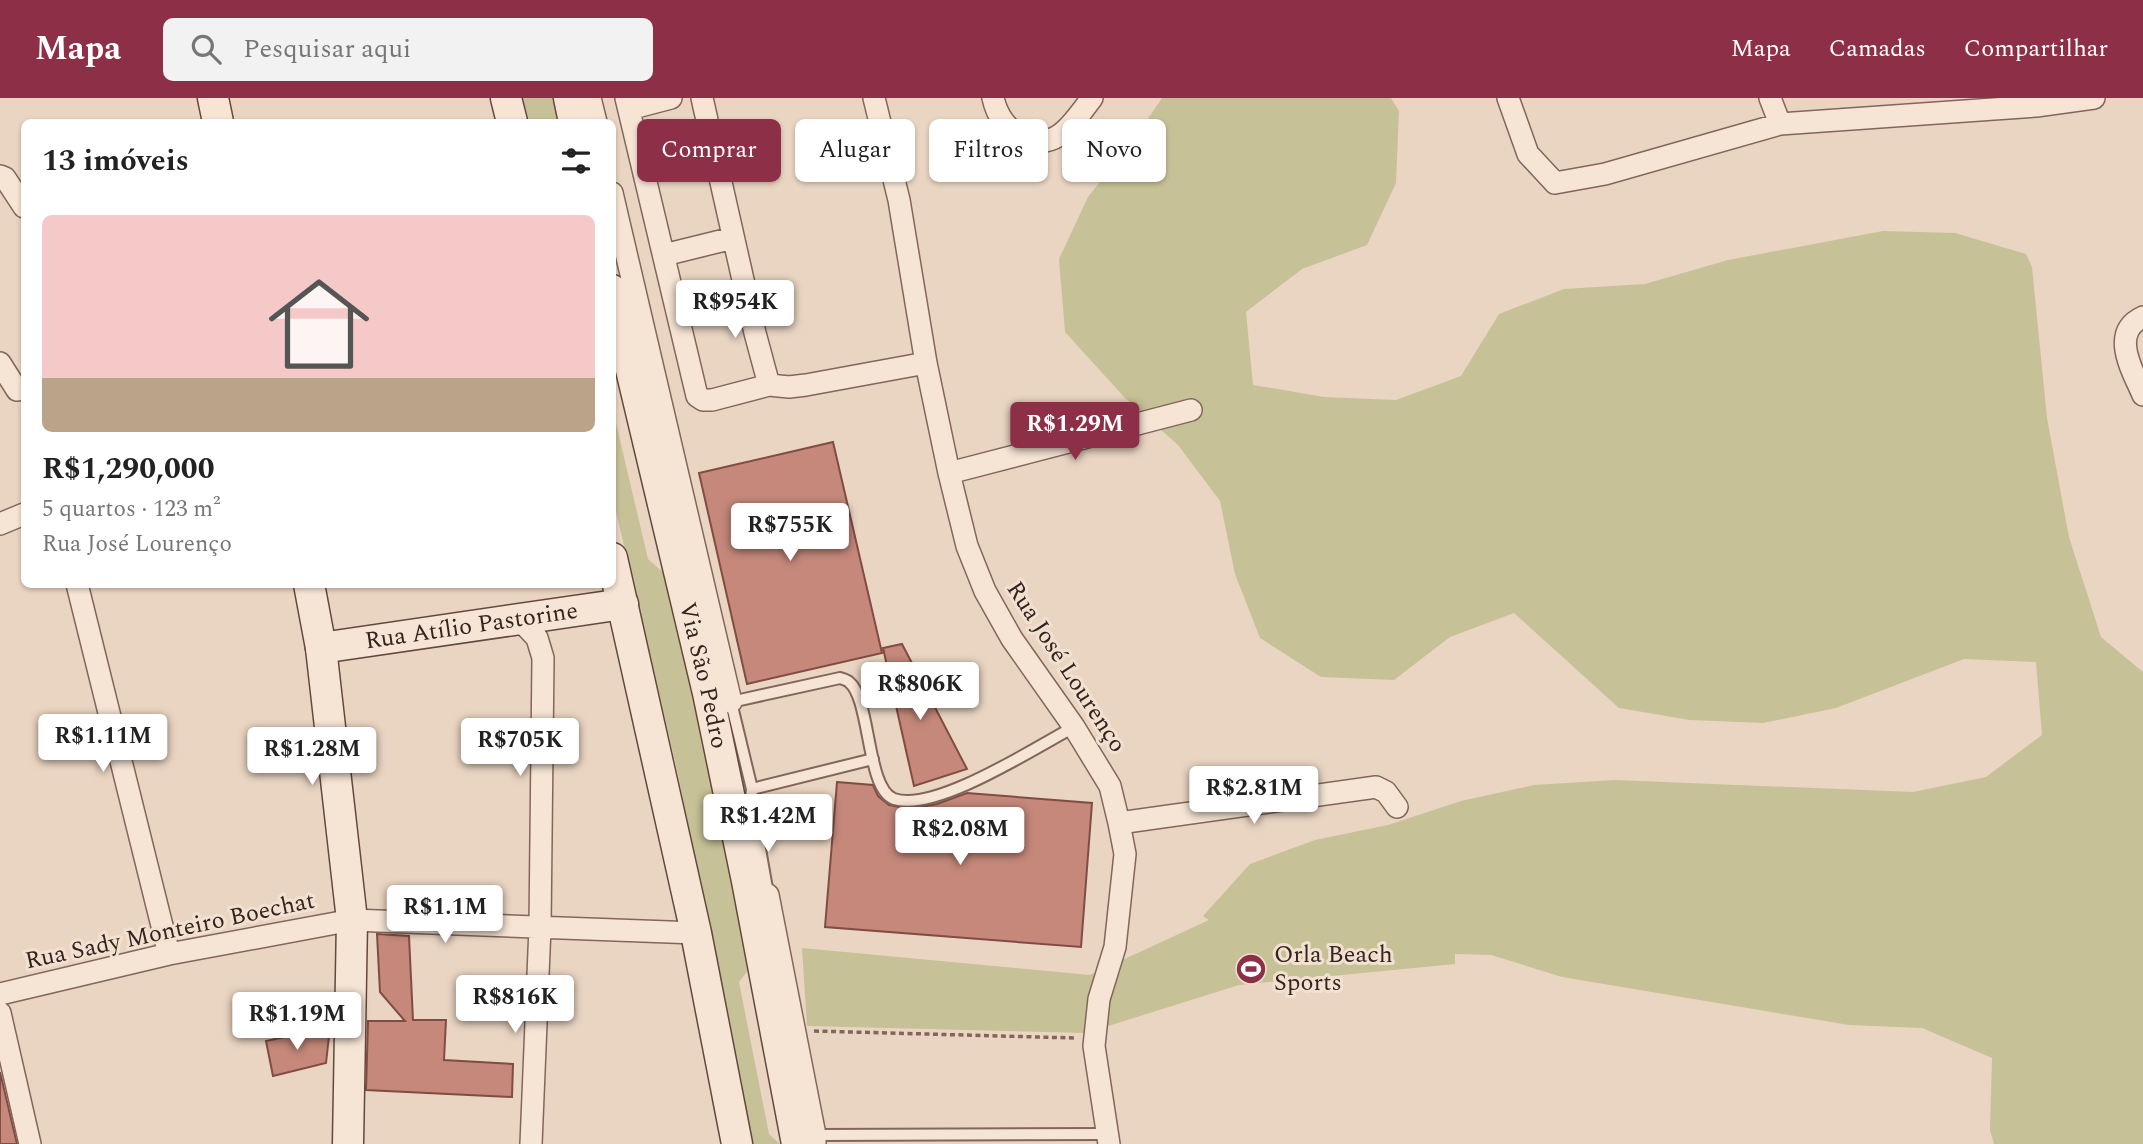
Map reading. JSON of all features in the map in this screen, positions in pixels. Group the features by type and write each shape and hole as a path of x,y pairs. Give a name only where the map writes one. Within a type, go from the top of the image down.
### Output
{"main road":[{"path":"213,98 217,119"},
{"path":"506,98 511,119"},
{"path":"569,98 573,119"},
{"name":"Via São Pedro","path":"616,305 719,698 809,1141"},
{"path":"616,575 695,933 737,1144"},
{"path":"310,588 321,648 352,920 348,1144"},
{"name":"Rua Atílio Pastorine","path":"321,648 521,621 623,604"}],"street":[{"path":"590,98 595,119"},
{"path":"671,98 628,103 697,396 712,400 769,385 789,387 835,381 926,363"},
{"path":"702,98 769,385"},
{"name":"Rua José Lourenço","path":"874,98 899,200 926,363 967,546 985,591 1012,639 1074,727 1110,786 1119,823 1125,854 1115,947 1098,999 1094,1046 1108,1139"},
{"path":"993,98 1003,122 1011,131 1029,140 1044,142 1067,130 1093,98"},
{"path":"1508,98 1528,154 1555,183 1605,174 1780,124 2094,98"},
{"path":"1770,98 1780,124"},
{"path":"0,176 21,202"},
{"path":"616,212 719,698"},
{"path":"663,255 733,239"},
{"path":"2143,317 2126,332 2125,354 2143,395"},
{"path":"0,363 17,390"},
{"path":"949,473 1191,410"},
{"path":"0,524 21,515"},
{"path":"78,588 169,954"},
{"path":"521,621 537,638 543,658 540,927 531,1144"},
{"path":"1119,823 1376,787 1386,792 1397,807"},
{"path":"758,888 794,1030 809,1141"},
{"name":"Rua Sady Monteiro Boechat","path":"0,994 169,954 352,920 695,933"},
{"path":"0,1013 30,1144"}],"lane":[{"path":"758,888 752,789 719,698 840,678 848,680 855,688 863,714 878,780 889,797 901,801 920,801 978,779 1074,727"},
{"path":"752,789 873,759"},
{"path":"809,1141 1108,1139"}],"path":[{"path":"794,1030 1095,1038"}],"shaded area":[{"path":"520,98 554,98 559,119 524,119"},
{"path":"1162,98 1391,98 1399,111 1396,183 1367,245 1302,269 1246,312 1253,385 1324,397 1396,400 1461,376 1499,314 1564,289 1645,284 1728,260 1883,231 1955,233 2026,254 2032,267 2047,418 2069,537 2101,637 2143,672 2143,1144 1994,1144 1990,1130 1992,1058 1922,1028 1849,1025 1562,977 1491,955 1455,954 1455,964 1239,985 1086,1033 807,1026 802,948 1090,975 1209,920 1203,916 1250,864 1315,840 1388,825 1461,801 1534,785 1615,780 1913,792 1986,777 2042,735 2036,662 1964,659 1836,708 1763,723 1690,720 1619,708 1514,613 1450,637 1394,680 1321,677 1260,638 1235,574 1220,501 1178,445 1125,398 1065,332 1059,259 1088,197 1100,182 1166,182 1166,119 1148,119"},
{"path":"616,423 648,559 665,574 709,762 749,969 739,982 769,1134 780,1144 751,1144 678,774 616,512"}],"building":[{"path":"833,442 882,653 747,684 699,473"},
{"path":"902,644 967,769 914,786 883,648"},
{"path":"837,782 873,785 878,796 889,805 911,809 937,804 967,793 1092,803 1081,947 825,927"},
{"path":"377,934 409,936 413,1020 446,1020 444,1060 513,1064 512,1097 366,1090 368,1021 405,1021 380,992"},
{"path":"317,1030 319,1036 329,1036 326,1063 273,1076 266,1041"},
{"path":"0,1072 17,1144 0,1144"}],"place":[{"name":"Orla Beach Sports","path":"1251,969"}]}
